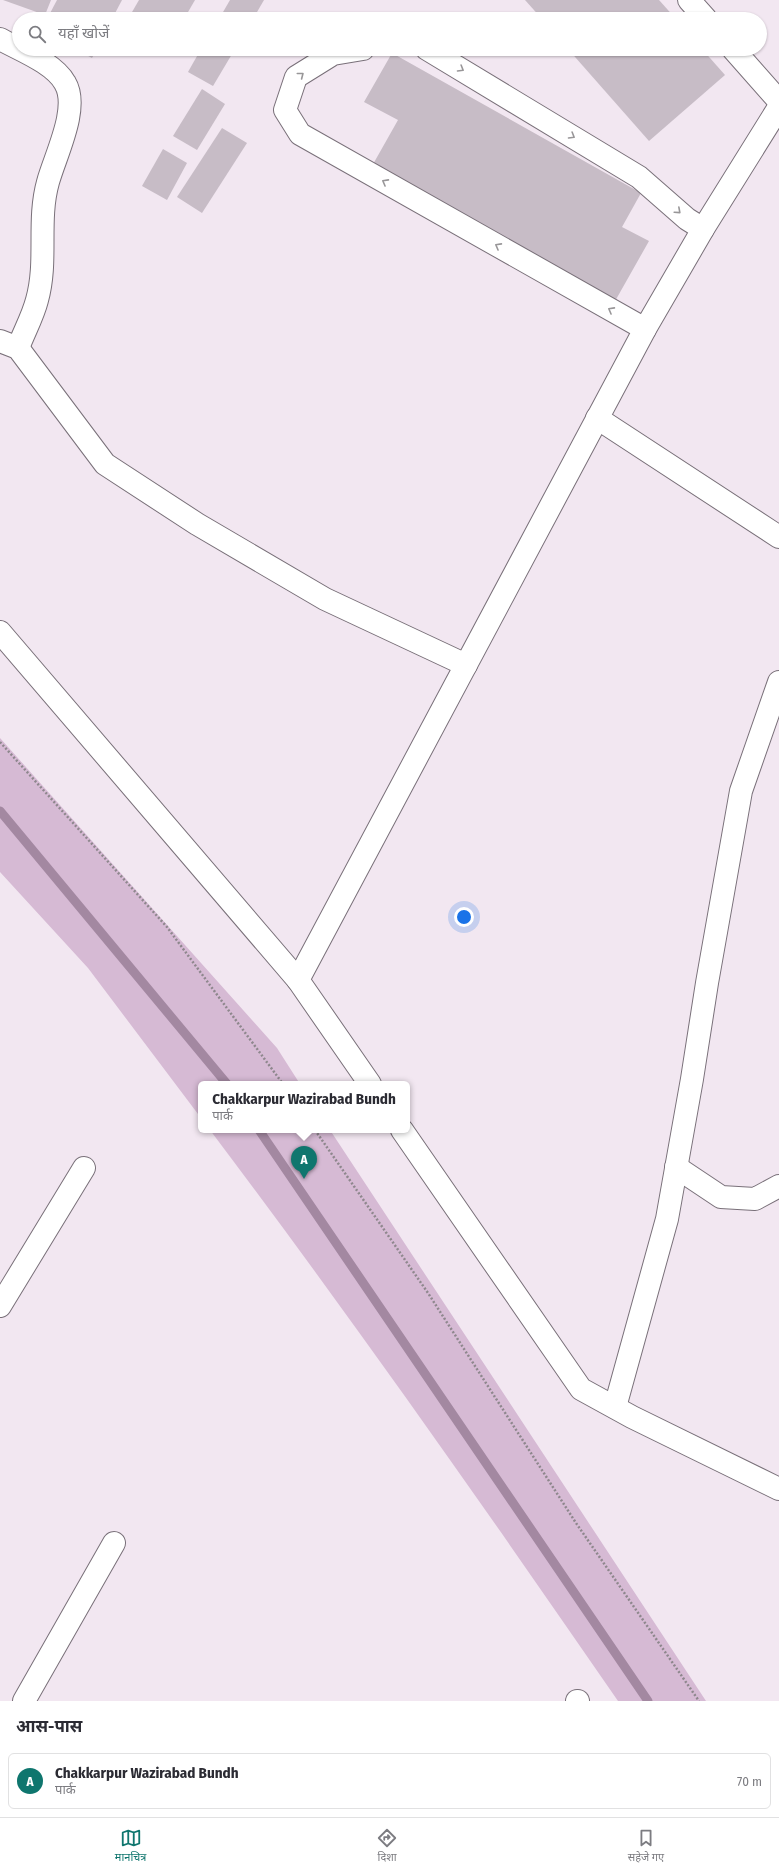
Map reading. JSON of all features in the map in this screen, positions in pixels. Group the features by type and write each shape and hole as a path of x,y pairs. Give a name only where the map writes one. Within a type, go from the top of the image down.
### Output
{"street":[{"path":"689,0 700,12"},
{"path":"0,39 12,46"},
{"path":"31,56 51,67 65,83 70,101 62,143 48,182 42,219 42,266 37,300 9,344 105,464 197,524 325,599 466,665"},
{"path":"330,56 296,77 285,110 300,134 645,329"},
{"path":"439,56 639,176 687,219 702,229"},
{"path":"739,56 779,101"},
{"path":"298,980 645,329 702,229 779,107"},
{"path":"597,418 779,537"},
{"path":"0,632 298,980 368,1081"},
{"path":"615,1407 667,1219 741,791 779,682"},
{"path":"404,1133 581,1389 779,1489"},
{"path":"676,1167 721,1197 755,1199 779,1186"},
{"path":"0,1306 84,1168"},
{"path":"24,1701 114,1543"}],"path":[{"path":"0,742 167,928 281,1081"},
{"path":"317,1133 428,1294 576,1524 699,1701"}],"shaded area":[{"path":"0,738 277,1048 298,1081 198,1081 198,1114 88,968 0,872"},
{"path":"212,1133 332,1133 706,1701 618,1701 417,1413 263,1200"}],"building":[{"path":"3,0 51,0 46,12 37,12"},
{"path":"57,0 122,0 116,12 51,12"},
{"path":"139,0 195,0 188,12 132,12"},
{"path":"230,0 264,0 257,12 223,12"},
{"path":"525,0 659,0 670,12 536,12"},
{"path":"197,56 231,56 213,86 188,72"},
{"path":"390,56 397,56 641,193 622,227 649,241 614,303 372,166 398,120 364,102"},
{"path":"574,56 708,56 725,75 649,141"},
{"path":"202,89 225,104 197,150 173,136"},
{"path":"222,128 247,143 202,213 177,197"},
{"path":"163,149 187,163 167,200 142,186"}],"waterway":[{"path":"0,811 225,1081"},
{"path":"261,1133 648,1701"}],"place":[{"name":"Chakkarpur Wazirabad Bundh","path":"304,1179"}]}
